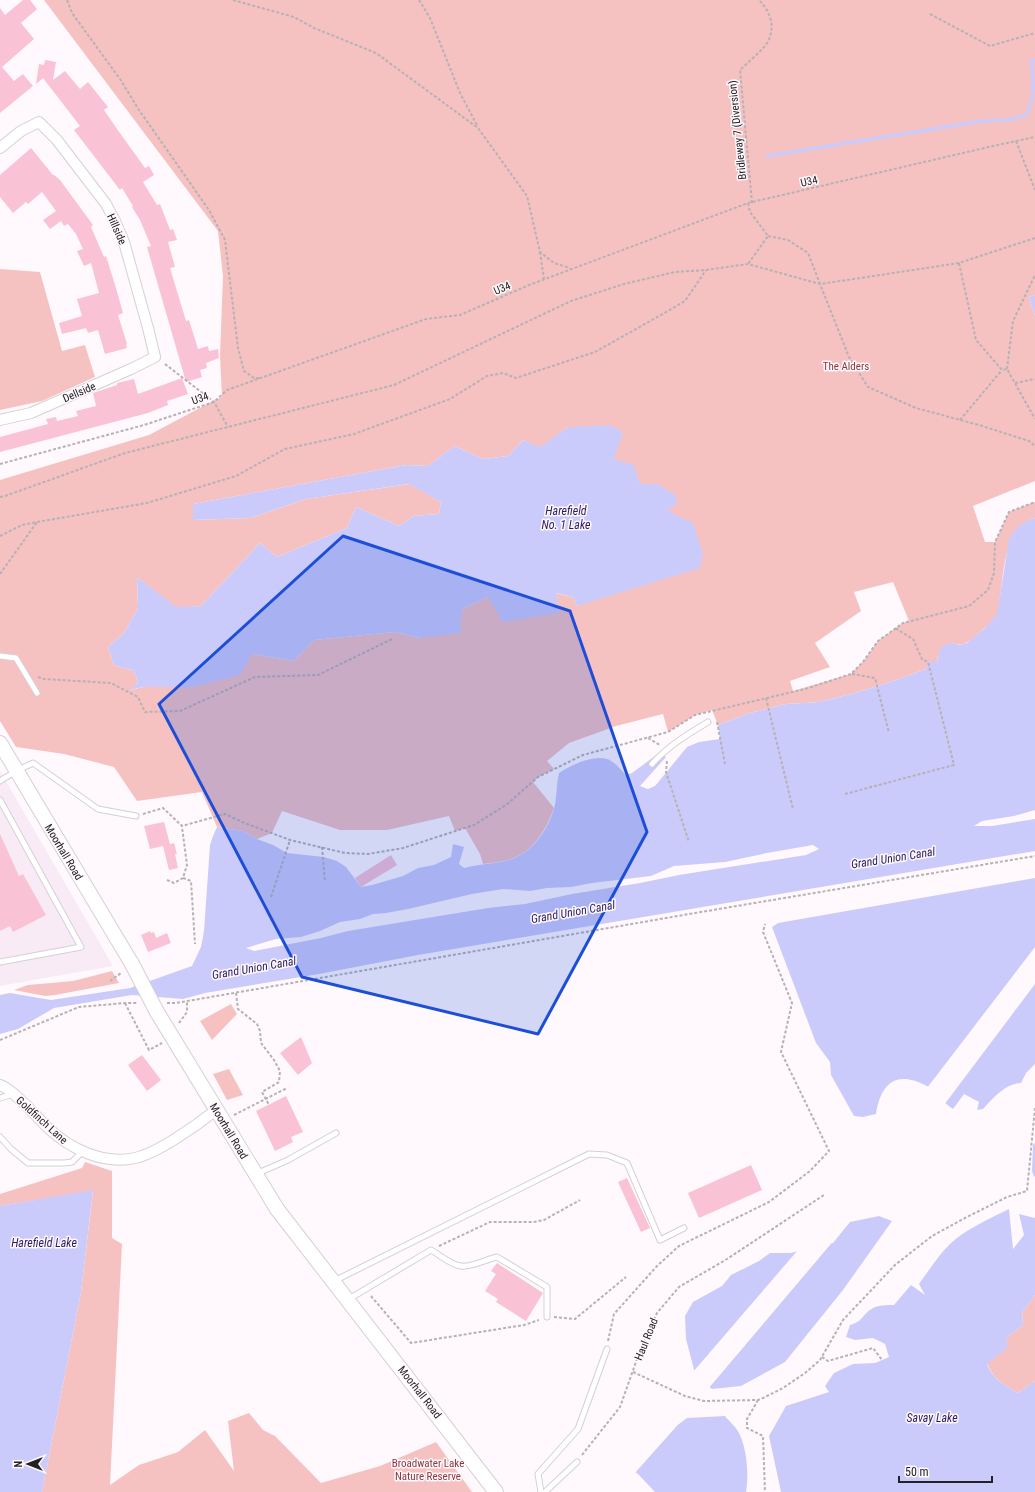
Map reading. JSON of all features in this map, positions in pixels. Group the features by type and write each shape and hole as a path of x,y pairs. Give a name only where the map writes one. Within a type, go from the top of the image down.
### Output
{"street":[{"name":"Hillside","path":"0,148 20,131 39,122 57,140 106,204 115,221 126,249 148,328 154,357"},
{"name":"Dellside","path":"0,420 31,413 131,369 154,357"},
{"name":"Moorhall Road","path":"0,744 126,969 157,1012 277,1209 496,1492"},
{"name":"Goldfinch Lane","path":"0,1084 13,1094 53,1133 66,1143 82,1152 97,1157 113,1159 135,1158 151,1153 216,1110"}],"lane":[{"path":"0,656 16,658 37,692"},
{"path":"652,764 661,754 679,740 708,722"},
{"path":"0,781 33,763 98,809 136,816"},
{"path":"0,962 81,947 1,803"},
{"path":"0,1098 13,1094"},
{"path":"255,1174 281,1164 336,1133"},
{"path":"0,1137 11,1149 28,1163 72,1162 82,1152"},
{"path":"334,1281 589,1154 607,1155 627,1163 660,1240 684,1228"},
{"path":"348,1299 431,1250 461,1266 467,1266 497,1257 547,1287 547,1317"},
{"path":"541,1492 538,1474 578,1429 607,1348"},
{"path":"545,1492 577,1462"}],"path":[{"path":"67,0 72,13 120,78 139,110 212,216 225,240 238,348 244,371 254,378 261,378"},
{"path":"233,0 294,17 314,28 376,53 478,128"},
{"path":"419,0 430,18 460,93 478,128 527,196 540,252 544,279"},
{"name":"Bridleway 7 (Diversion)","path":"752,203 740,70 767,44 773,25 766,7 759,0"},
{"path":"930,14 990,46 1035,33"},
{"name":"U34","path":"0,464 136,427 214,402 227,390 426,319 460,316 571,268 748,203 1035,137"},
{"path":"1016,142 1035,190"},
{"path":"748,203 750,212 768,236 788,240 808,253 849,357 868,387 916,408 1029,441 1035,446"},
{"path":"748,264 768,236"},
{"path":"0,497 125,453 394,385 571,301 624,284 676,272 706,270 748,264 820,284 959,264 1035,238"},
{"path":"540,252 554,263 571,268"},
{"path":"959,264 976,340 1002,370"},
{"path":"0,536 22,526 37,522 154,501 236,476 285,449 354,434 450,399 487,376 503,373 516,378 595,352 685,301 706,270"},
{"path":"1035,275 1013,321 1007,369 1035,420"},
{"path":"165,364 214,402 228,427"},
{"path":"960,420 1002,370 1007,369"},
{"path":"1015,383 1035,379"},
{"path":"851,674 863,662 878,640 903,623 969,606 988,590 994,573 995,542 1009,512 1035,502"},
{"path":"0,574 37,522"},
{"path":"845,794 954,765 928,662 922,659 913,639 895,628"},
{"path":"25,673 44,679 111,683 138,697 145,712 180,711 255,677 318,676 392,639"},
{"path":"182,826 225,814 290,840 345,853 368,854 403,848 470,826 506,805 538,777 583,755 668,732 695,714 804,689 851,674 875,678 889,733"},
{"path":"766,698 793,809"},
{"path":"721,739 725,764"},
{"path":"666,772 689,842"},
{"path":"136,816 163,808 182,826 187,865 183,878 174,883 167,880"},
{"path":"271,897 290,840"},
{"path":"322,847 325,882"},
{"path":"176,1025 181,1023 187,1012 187,1001 1035,856"},
{"path":"183,878 191,881 195,944"},
{"path":"607,1348 614,1314 657,1266 679,1246 769,1202 810,1171 830,1151 781,1052 792,1003 764,932 765,924"},
{"path":"110,981 126,969"},
{"path":"236,993 238,1009 257,1024 260,1031 261,1043 274,1060 280,1071 279,1082 262,1092 269,1105"},
{"path":"0,1040 79,1007 125,1003 149,1050 163,1042"},
{"path":"231,1116 288,1088"},
{"path":"633,1372 685,1396 704,1401 758,1400 784,1388 805,1373 821,1358 843,1320 895,1265 939,1232 1007,1197 1027,1192 1035,1108"},
{"name":"Haul Road","path":"577,1462 620,1407 642,1345 657,1313 679,1287 727,1259 824,1195"},
{"path":"431,1250 490,1222 534,1222 544,1220 580,1200"},
{"path":"365,1289 411,1343 524,1325 547,1317 575,1319 626,1277"},
{"path":"821,1358 828,1361 873,1348 882,1360"},
{"path":"758,1400 747,1418 747,1428 763,1436 765,1492"}],"highlighted area":[{"path":"343,536 570,611 647,832 538,1034 302,977 159,704"}],"shaded area":[{"path":"0,771 113,966 0,986"}],"green space":[{"name":"The Alders","path":"44,0 1035,0 1035,295 1029,297 1035,316 1035,481 973,506 985,542 995,542 1009,512 1035,502 1035,518 1025,523 1017,530 1011,540 1007,551 997,615 969,641 964,644 953,643 938,656 937,661 926,669 859,692 819,702 786,704 750,713 718,725 712,710 695,715 668,732 663,714 616,726 569,743 547,761 554,769 538,777 533,782 554,808 543,832 525,852 517,857 492,863 483,864 480,854 465,828 455,831 449,816 387,830 340,830 282,811 272,833 257,839 243,831 217,827 202,792 137,801 114,767 64,754 16,747 0,721 0,480 149,435 222,397 220,356 223,276 218,231","holes":["568,427 614,459 640,484 657,484 667,511 577,606 573,597 555,593 559,613 488,597 462,609 420,638 395,632 314,640 294,661 252,654 130,690 138,683 134,671 114,665 108,647 124,633 138,608 137,577 176,608 201,606 260,543 277,557 347,528 356,507 399,526 413,516 439,514 441,502 410,484 306,499 250,518 194,520 193,504 406,465 428,466 454,446 483,459 508,456 523,440 540,448","893,582 909,621 903,623 878,641 863,662 851,674 793,691 790,681 830,667 815,643 861,611 854,592"]},
{"path":"0,269 40,272 62,351 85,345 95,377 42,401 0,410"},
{"path":"112,971 119,983 45,996 14,990 28,985 73,981"},
{"path":"231,1004 237,1014 212,1040 200,1021"},
{"path":"229,1069 243,1095 227,1100 213,1074"},
{"name":"Broadwater Lake Nature Reserve","path":"85,1162 112,1171 112,1238 122,1244 110,1485 139,1465 178,1452 205,1430 234,1471 228,1421 249,1413 263,1430 275,1436 321,1483 380,1466 436,1442 472,1492 42,1492 81,1292 93,1191 0,1206 0,1194 82,1168"},
{"path":"1035,1295 1035,1381 1018,1393 996,1377 989,1369 987,1363 1006,1348 1007,1337 1023,1325 1022,1313"}],"water":[{"path":"1035,295 1035,316 1029,297"},
{"name":"Harefield No. 1 Lake","path":"610,425 623,432 614,459 634,465 640,484 657,484 677,496 676,504 668,511 693,523 703,554 700,568 577,606 573,597 556,593 559,613 503,622 488,597 462,609 460,633 420,638 395,632 314,640 294,661 252,654 240,675 193,687 144,687 129,690 138,683 134,671 114,665 108,647 124,633 138,608 137,577 176,607 201,606 260,543 277,557 347,528 356,507 399,526 413,516 439,514 441,502 409,484 306,499 250,518 193,520 193,504 406,465 428,466 454,446 483,459 508,456 523,440 540,447 568,427"},
{"name":"Grand Union Canal","path":"1035,518 1035,810 1014,816 982,821 974,826 992,826 1035,819 1035,851 418,955 319,974 205,993 183,999 132,995 54,1008 18,1029 0,1034 0,995 10,993 51,1000 130,988 192,966 201,947 204,931 210,845 217,827 243,831 287,853 324,857 337,861 346,867 361,887 403,876 418,868 434,865 451,857 453,844 464,847 459,864 464,868 509,860 517,857 532,847 543,833 554,809 559,773 569,767 595,758 601,758 610,760 626,775 632,773 659,753 666,757 640,786 648,789 655,786 687,747 699,742 720,739 718,725 750,713 786,704 819,702 859,692 899,679 926,669 928,662 937,661 940,649 944,645 953,643 959,645 967,643 985,628 997,614 1009,539 1020,526","holes":["813,845 819,849 806,855 679,875 525,904 488,908 348,931 321,938 254,951 246,948 276,939 301,937 320,931 340,922 360,919 373,914 408,909 472,894 503,889 530,891 547,888 571,887 651,876 674,866 725,862"]},
{"path":"1035,878 1035,1064 1026,1073 1021,1083 1005,1088 983,1109 977,1110 979,1102 964,1094 953,1109 927,1086 916,1081 899,1079 886,1087 878,1103 876,1114 863,1117 854,1116 831,1075 830,1062 816,1043 772,927 778,923"},
{"path":"1035,1143 1034,1177 1032,1171 1033,1145"},
{"name":"Harefield Lake","path":"93,1190 81,1292 42,1492 0,1492 0,1206"},
{"name":"Savay Lake","path":"1009,1209 1013,1249 1024,1235 1019,1214 1035,1218 1035,1295 1022,1313 1023,1325 1007,1337 1007,1348 987,1364 992,1374 996,1378 1018,1393 1035,1381 1035,1492 781,1492 769,1436 786,1406 829,1392 825,1386 834,1373 853,1364 875,1363 889,1357 885,1344 873,1338 855,1340 846,1337 850,1325 858,1322 873,1308 894,1305 911,1285 925,1295 919,1284 950,1244 970,1229"},
{"path":"879,1216 892,1221 843,1290 785,1362 741,1386 712,1389 696,1377 686,1339 685,1316 693,1302 722,1286 731,1275 759,1261 770,1253 791,1253 798,1251 809,1241 833,1243 850,1222"},
{"path":"725,1416 738,1431 742,1439 746,1454 746,1492 655,1492 638,1474 626,1466 658,1432 679,1424 687,1418"}],"pier":[{"path":"1035,947 1035,984 944,1105 927,1088"},
{"path":"852,1219 708,1389 695,1379 693,1372 804,1243 809,1239 832,1241"},
{"path":"683,1419 634,1474 624,1467 629,1449 657,1430"}],"building":[{"path":"23,0 30,0 37,9 21,23 34,39 2,67 14,81 23,74 33,86 0,113 0,8 5,15"},
{"path":"45,60 56,62 53,80 65,71 80,89 88,82 108,107 104,110 117,129 145,168 149,166 154,175 143,182 157,205 160,204 170,230 173,229 177,240 168,242 175,267 170,268 186,321 189,320 198,349 208,346 209,351 218,349 219,358 206,363 207,368 200,370 202,377 186,382 147,247 151,246 140,220 132,207 133,206 122,188 120,190 74,130 80,126 43,78 36,84 39,64 44,65"},
{"path":"31,148 53,175 60,180 93,225 91,227 104,257 106,256 123,313 118,315 127,348 105,354 98,330 88,333 86,328 62,334 59,323 82,316 77,299 99,293 91,263 84,266 77,251 83,249 76,234 68,224 64,226 61,221 50,229 43,220 56,211 42,192 28,204 26,202 13,213 0,197 0,175"},
{"path":"182,378 188,394 167,401 168,405 148,413 0,452 0,437 48,424 46,419 56,417 57,421 78,416 76,411 96,406 93,393 117,385 117,383 134,379 138,394"},
{"path":"164,822 170,844 174,843 177,854 175,854 178,868 169,870 163,846 150,849 144,826"},
{"path":"0,834 19,876 23,874 46,915 13,932 10,926 0,931"},
{"path":"391,855 397,865 361,887 355,878"},
{"path":"150,931 151,933 154,932 156,938 167,933 171,943 148,952 141,935"},
{"path":"301,1037 312,1063 298,1075 280,1053"},
{"path":"142,1055 161,1080 147,1091 128,1065"},
{"path":"286,1096 303,1132 291,1137 293,1142 275,1151 256,1111"},
{"path":"751,1165 762,1190 699,1218 688,1193"},
{"path":"627,1178 650,1228 641,1232 618,1182"},
{"path":"497,1263 543,1293 526,1321 496,1302 498,1299 485,1291 496,1274 491,1271"}],"waterway":[{"path":"767,156 982,121 1004,120 1021,117 1025,115 1031,104 1033,90 1031,61 1035,60"}]}
